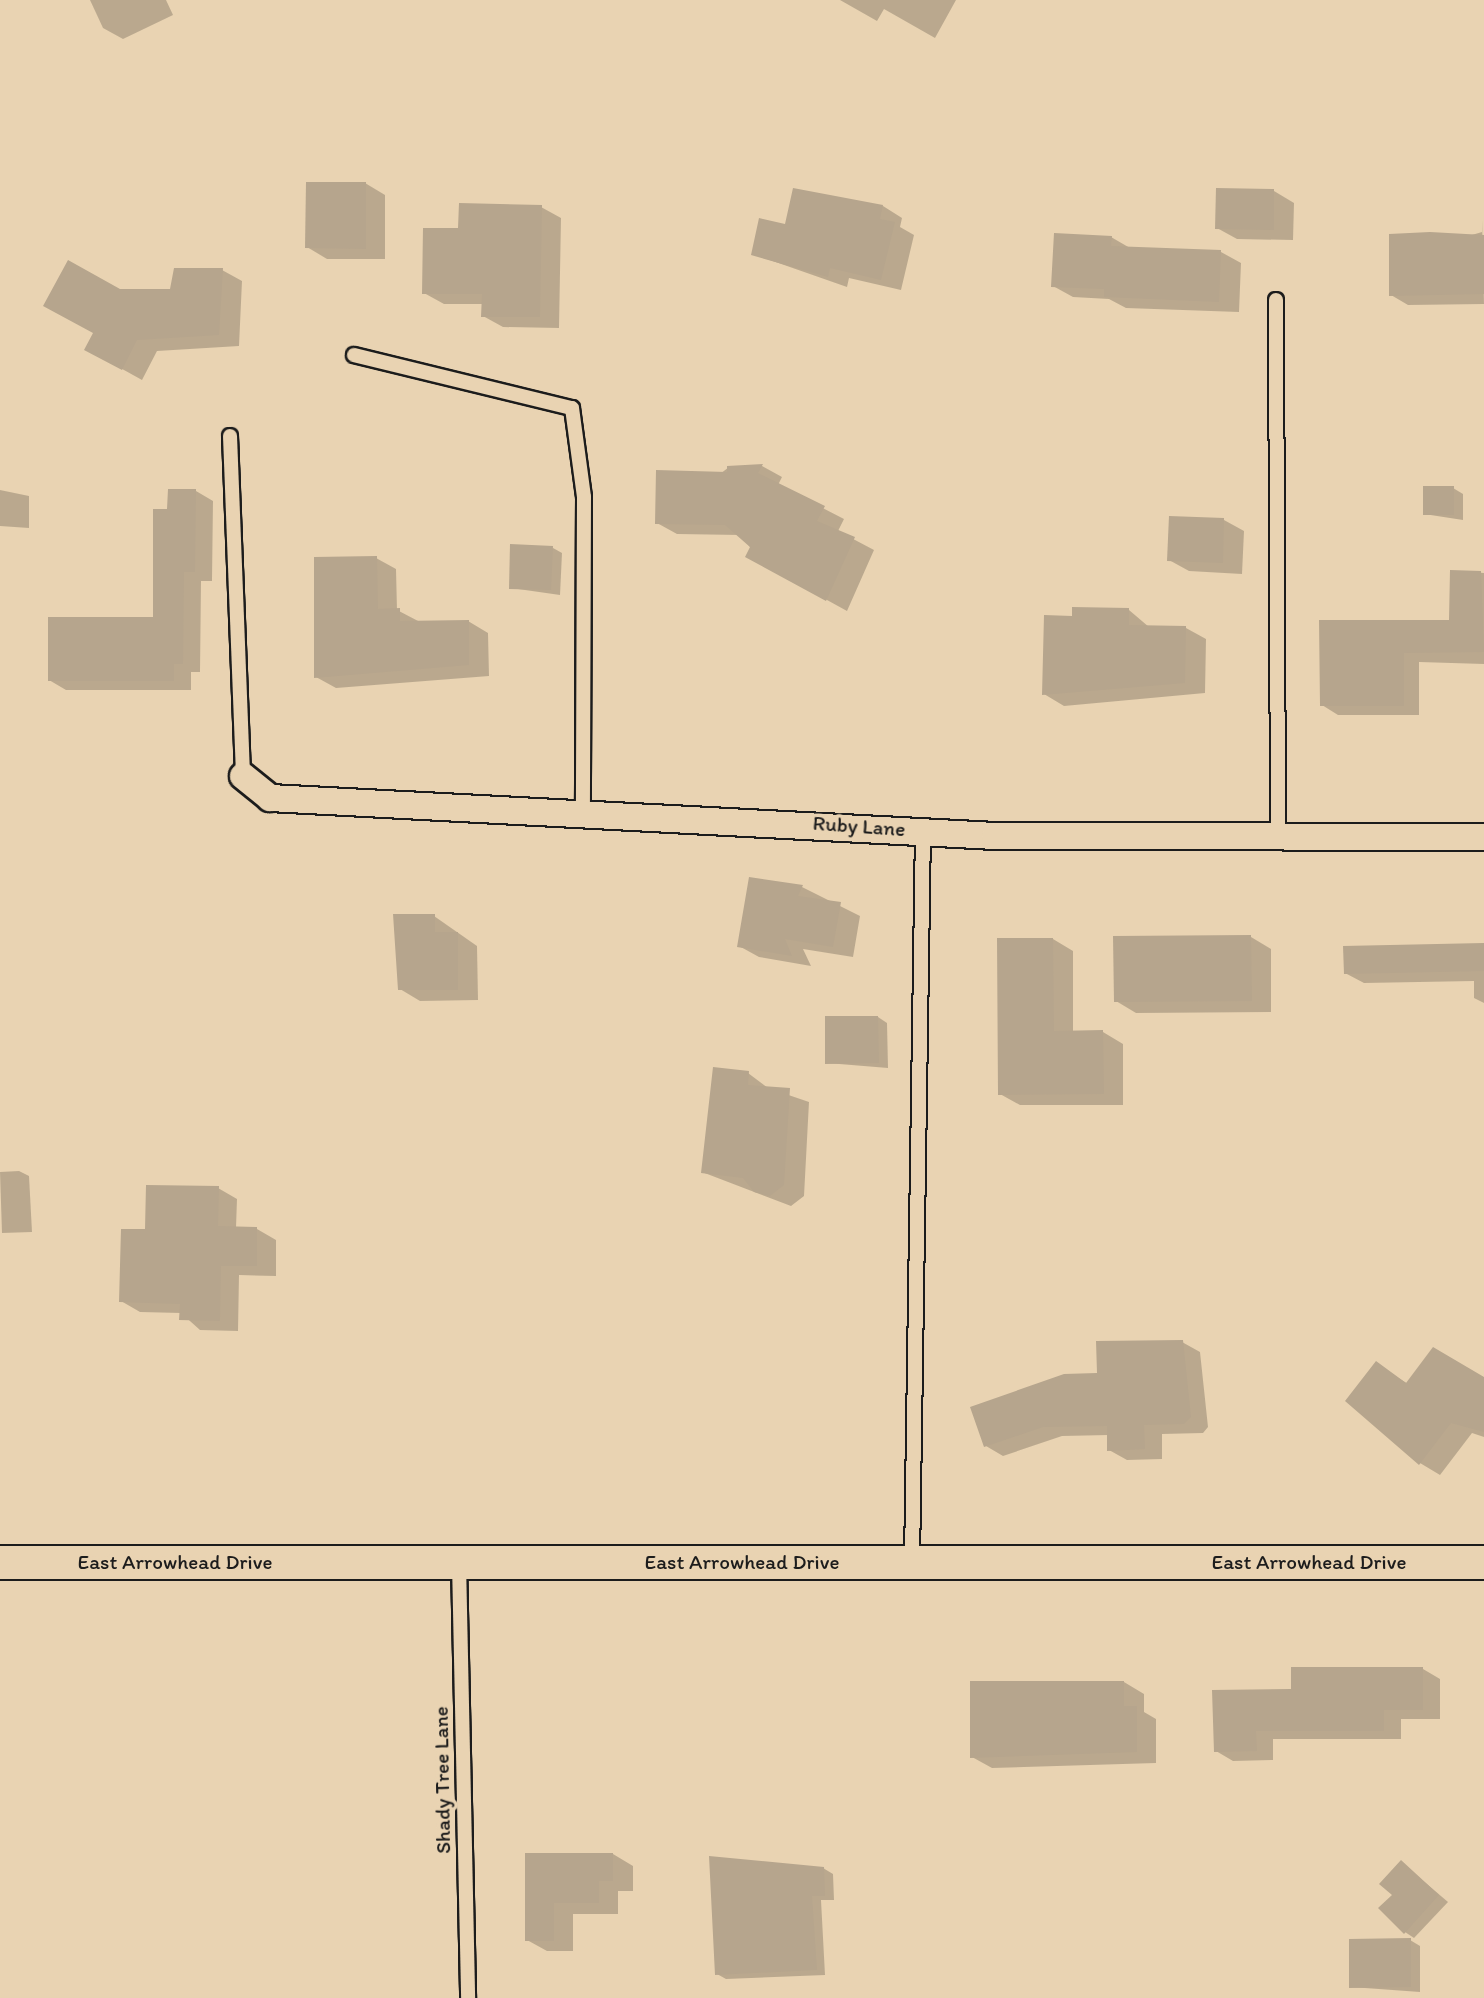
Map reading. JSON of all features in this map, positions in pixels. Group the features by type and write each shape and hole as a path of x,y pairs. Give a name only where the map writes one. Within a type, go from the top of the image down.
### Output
{"street":[{"name":"Ruby Lane","path":"243,776 270,798 923,831 1278,837 1484,837"},
{"name":"East Arrowhead Drive","path":"0,1562 1484,1562"}],"lane":[{"path":"1276,300 1278,837"},
{"path":"354,355 572,408 584,497 583,812"},
{"path":"230,436 243,776"},
{"path":"912,1562 923,831"},
{"name":"Shady Tree Lane","path":"458,1562 468,1998"}],"building":[{"path":"306,182 366,182 366,249 305,248"},
{"path":"793,188 883,205 880,219 895,222 881,280 830,268 828,277 751,255 759,218 785,224"},
{"path":"1216,188 1274,189 1274,230 1215,229"},
{"path":"459,203 542,205 540,317 481,317 482,294 422,294 423,228 458,228"},
{"path":"1430,232 1484,235 1484,294 1389,296 1389,234"},
{"path":"1054,233 1112,236 1111,246 1221,250 1219,302 1104,297 1104,289 1051,287"},
{"path":"68,260 120,289 170,289 174,268 223,268 219,335 137,340 122,370 84,350 93,333 43,306"},
{"path":"763,464 758,473 825,506 817,521 855,537 826,601 745,557 750,547 725,525 655,524 656,470 727,472 727,466"},
{"path":"1423,486 1454,486 1454,515 1423,515"},
{"path":"168,489 196,489 195,572 184,572 183,664 174,664 174,681 48,681 48,617 153,617 153,509 167,509"},
{"path":"1169,516 1224,518 1223,563 1167,561"},
{"path":"510,544 553,546 551,590 509,589"},
{"path":"377,556 378,609 400,608 400,621 469,620 469,665 314,678 314,557"},
{"path":"1450,570 1481,571 1484,652 1404,653 1404,706 1320,706 1319,620 1449,620"},
{"path":"1072,607 1129,608 1129,625 1186,626 1185,683 1042,695 1044,615 1072,616"},
{"path":"749,877 803,885 798,896 841,902 833,947 785,939 792,956 737,947"},
{"path":"393,914 435,914 435,932 458,932 458,990 398,990"},
{"path":"1251,935 1252,1001 1114,1002 1113,936"},
{"path":"997,938 1053,938 1054,1031 1103,1030 1104,1094 998,1095"},
{"path":"1484,943 1484,971 1344,974 1343,946"},
{"path":"825,1016 878,1016 879,1063 825,1064"},
{"path":"713,1067 749,1071 748,1085 790,1088 784,1185 770,1196 754,1192 743,1178 701,1173"},
{"path":"146,1185 219,1186 218,1226 257,1227 257,1266 221,1266 220,1321 179,1320 180,1304 119,1302 121,1229 145,1229"},
{"path":"1183,1340 1191,1417 1184,1424 1144,1425 1145,1449 1107,1451 1107,1426 1043,1427 984,1447 970,1407 1064,1374 1097,1373 1096,1341"},
{"path":"1433,1347 1484,1377 1484,1432 1451,1423 1419,1465 1345,1401 1376,1361 1406,1383"},
{"path":"1291,1667 1423,1667 1423,1710 1384,1710 1384,1731 1256,1731 1257,1751 1214,1752 1212,1690 1291,1689"},
{"path":"970,1681 1124,1681 1124,1706 1137,1706 1137,1752 970,1758"},
{"path":"525,1853 613,1853 613,1881 599,1881 599,1903 554,1903 554,1941 525,1941"},
{"path":"709,1856 824,1867 825,1896 812,1896 817,1970 715,1975"},
{"path":"1401,1860 1439,1895 1404,1934 1378,1908 1392,1895 1379,1884"},
{"path":"1411,1938 1411,1987 1349,1988 1349,1939"}]}
